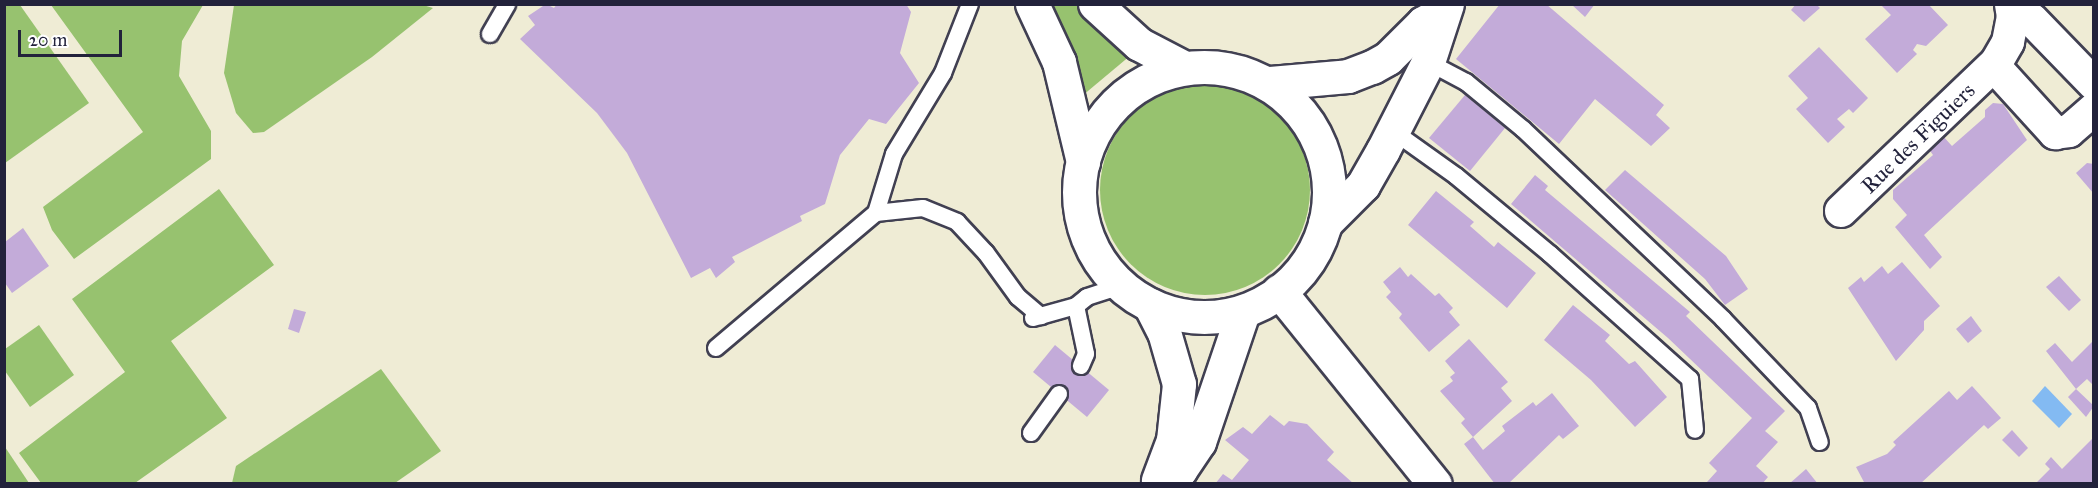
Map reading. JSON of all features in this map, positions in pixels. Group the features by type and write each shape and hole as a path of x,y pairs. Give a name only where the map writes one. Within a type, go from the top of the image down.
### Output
{"main road":[{"path":"1032,4 1059,62 1083,162 1081,214 1094,250 1121,286 1150,305 1182,315 1243,312 1280,291 1315,249 1325,223 1329,193 1325,162 1314,134 1297,109 1270,82"},
{"path":"1095,4 1138,44 1185,68"},
{"path":"1083,162 1104,116 1126,93 1154,76 1185,68 1216,67 1270,82 1348,76 1388,58 1423,23 1445,8"},
{"path":"1325,223 1363,185 1428,62 1445,8"},
{"path":"1280,291 1435,483"},
{"path":"1150,305 1164,332 1179,384 1173,440 1157,483"},
{"path":"1163,483 1180,470 1199,442 1243,312"}],"street":[{"name":"Rue des Figuiers","path":"1841,211 1994,66 2008,42 2012,11 2032,20 2094,84"},
{"name":"Rue des Figuiers","path":"1994,66 2055,133 2069,131 2094,110"}],"lane":[{"path":"490,34 507,4"},
{"path":"716,348 876,213 894,154 943,73 970,4"},
{"path":"1428,62 1466,82 1523,129 1731,327 1808,408 1820,442"},
{"path":"1393,131 1455,176 1550,254 1690,379 1695,430"},
{"path":"876,213 923,208 957,222 1035,318 1076,306 1087,297 1121,286"},
{"path":"1076,306 1086,354 1081,366"},
{"path":"1031,433 1059,394"}],"green space":[{"path":"5,4 20,5 89,103 5,163"},
{"path":"51,5 203,5 182,41 179,76 211,131 211,159 74,259 52,230 43,207 143,132"},
{"path":"234,5 423,5 433,8 372,57 264,132 253,133 236,113 224,73"},
{"path":"1043,5 1081,5 1131,55 1082,96"},
{"path":"1205,85 1225,87 1245,93 1263,103 1279,116 1292,132 1302,150 1308,170 1310,190 1308,210 1302,230 1292,248 1279,264 1263,277 1245,287 1225,293 1205,295 1185,293 1165,287 1147,277 1131,264 1118,248 1108,230 1102,210 1100,190 1102,170 1108,150 1118,132 1131,116 1147,103 1165,93 1185,87"},
{"path":"219,189 274,265 171,341 227,418 135,483 41,483 19,453 125,372 72,299"},
{"path":"39,325 74,375 30,407 5,371 5,349"},
{"path":"381,369 441,451 395,483 232,483 236,466"},
{"path":"5,447 29,483 5,483"}],"water":[{"path":"2045,386 2072,414 2059,428 2032,401"}],"building":[{"path":"546,4 554,8 557,4 906,4 911,12 900,53 919,83 886,124 869,119 840,155 825,204 800,216 802,221 732,257 735,262 716,278 710,268 691,278 627,153 597,113 520,39 535,25 528,16"},
{"path":"1500,4 1546,4 1664,105 1656,115 1670,128 1651,146 1595,99 1559,144 1456,59"},
{"path":"1571,4 1595,4 1585,17"},
{"path":"1796,4 1816,4 1820,8 1804,22 1791,10"},
{"path":"1880,4 1928,4 1948,25 1926,46 1917,44 1913,50 1917,54 1897,73 1865,39 1891,15"},
{"path":"1819,47 1868,98 1853,113 1849,109 1837,119 1845,127 1828,143 1796,109 1808,98 1788,76"},
{"path":"1465,95 1505,128 1470,171 1429,138"},
{"path":"1993,103 2003,104 2027,140 1924,235 1942,257 1930,269 1895,227 1907,215 1893,199 1893,190 1933,155 1928,148 1942,135 1952,146 1985,117 1985,110"},
{"path":"2087,163 2094,164 2094,194 2076,173"},
{"path":"1625,170 1726,256 1748,289 1725,305 1705,279 1605,190"},
{"path":"1535,175 1548,186 1545,190 1690,312 1686,316 1785,411 1765,431 1778,442 1756,466 1768,477 1762,484 1707,482 1717,471 1709,463 1752,418 1668,338 1511,204"},
{"path":"1436,191 1474,222 1470,226 1494,247 1498,242 1536,273 1507,308 1408,225"},
{"path":"23,228 49,266 12,293 5,283 5,242"},
{"path":"1902,262 1940,306 1924,321 1924,330 1896,361 1848,288 1861,277 1864,282 1882,266 1888,274"},
{"path":"1400,267 1408,277 1411,274 1435,296 1439,293 1453,308 1449,312 1460,325 1429,352 1399,318 1402,314 1386,297 1391,292 1383,282"},
{"path":"2059,276 2081,300 2069,311 2046,287"},
{"path":"1573,305 1610,335 1605,341 1629,364 1635,361 1667,397 1635,427 1591,380 1544,340"},
{"path":"294,309 306,312 299,333 288,329"},
{"path":"1971,316 1982,331 1968,343 1956,329"},
{"path":"1469,339 1508,382 1501,388 1512,401 1473,437 1461,423 1465,419 1440,391 1453,381 1450,377 1455,373 1445,361"},
{"path":"2094,340 2094,386 2087,379 2076,389 2046,351 2055,343 2072,362"},
{"path":"1055,345 1109,390 1087,417 1033,372"},
{"path":"1972,386 2001,418 1988,429 1984,425 1920,484 1865,484 1856,467 1887,454 1896,445 1893,442 1949,391 1957,400"},
{"path":"2076,389 2094,406 2086,417 2068,397"},
{"path":"1552,393 1579,426 1563,439 1559,435 1508,484 1495,484 1464,444 1473,437 1483,450 1505,431 1502,426 1533,402 1536,406"},
{"path":"1270,415 1284,426 1289,421 1307,424 1334,452 1327,460 1354,484 1215,484 1223,474 1232,480 1249,460 1225,440 1243,427 1252,434"},
{"path":"2012,430 2028,448 2019,457 2002,440"},
{"path":"2094,437 2094,484 2035,484 2050,469 2045,464 2051,457 2062,469"},
{"path":"1806,469 1818,484 1789,484"}]}
